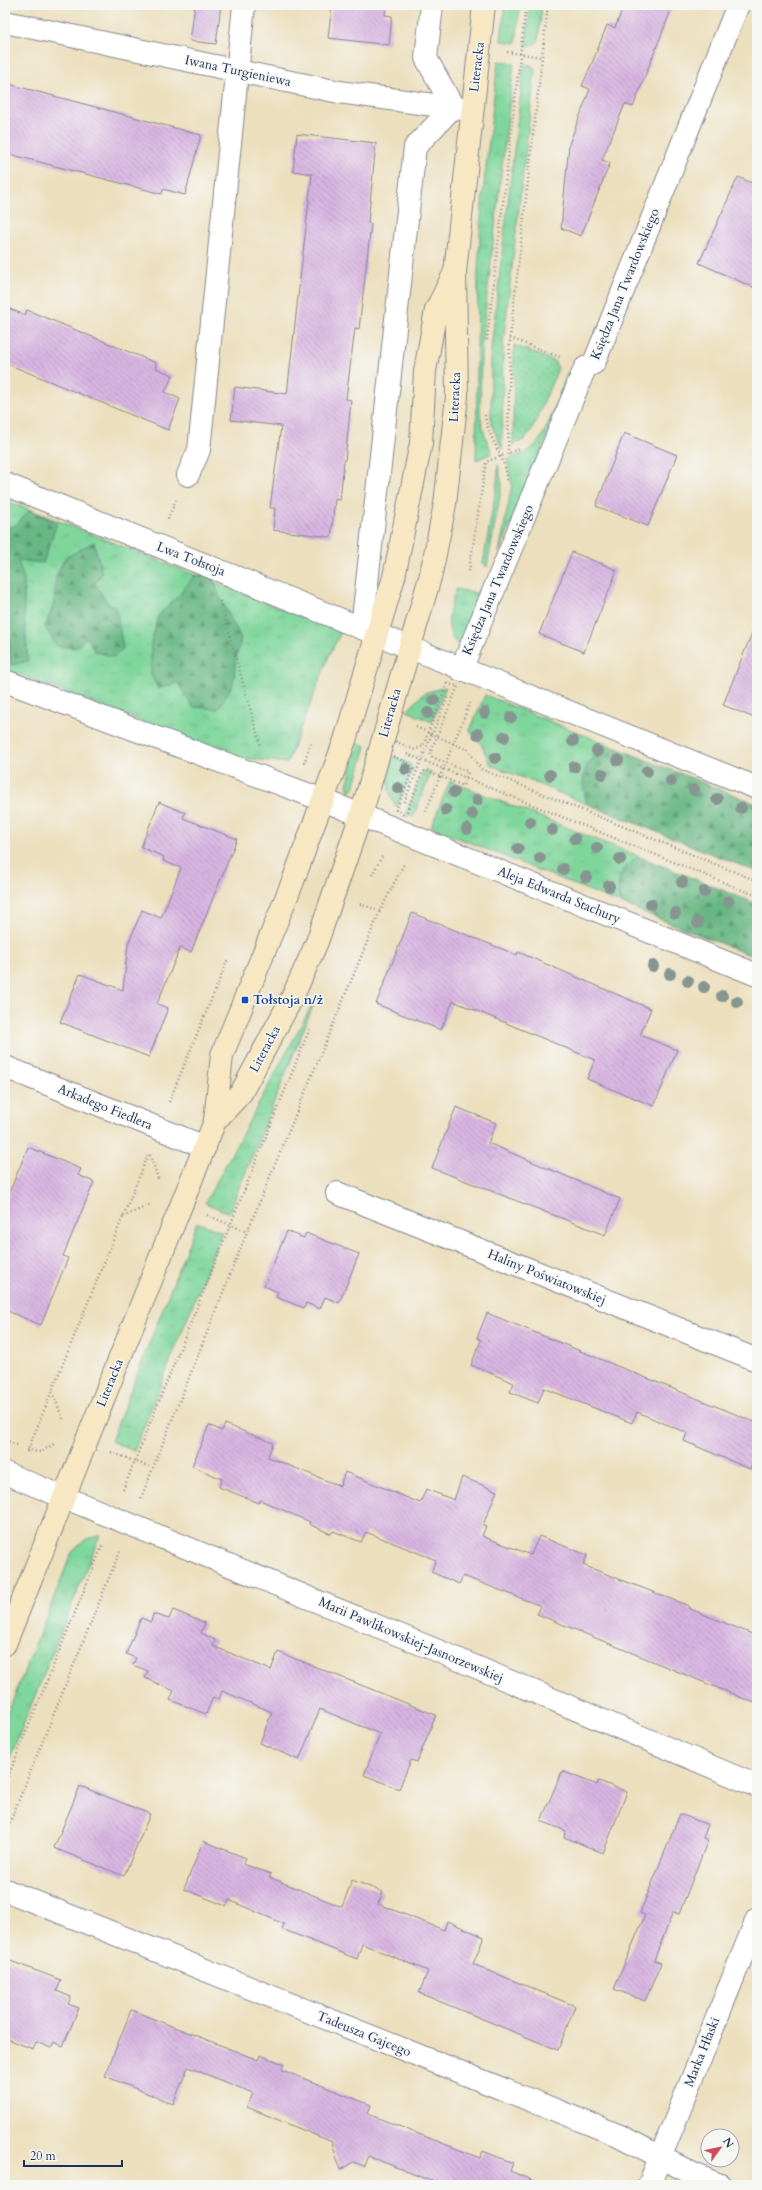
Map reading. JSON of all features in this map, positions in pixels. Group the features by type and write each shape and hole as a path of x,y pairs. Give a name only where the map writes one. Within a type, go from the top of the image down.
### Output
{"street":[{"path":"188,475 199,450 236,71 244,5"},
{"path":"369,631 415,148 463,109 426,58 432,5"},
{"name":"Literacka","path":"215,1121 241,1093 292,998 317,942 361,815 431,574 445,504 457,396 454,272 463,109 484,5"},
{"name":"Księdza Jana Twardowskiego","path":"457,677 585,368 594,363 738,5"},
{"name":"Iwana Turgieniewa","path":"5,22 339,92 463,109"},
{"name":"Literacka","path":"5,1644 215,1121 222,1055 293,881 344,740 369,631 400,556 421,443 425,371 436,310 454,272"},
{"name":"Lwa Tołstoja","path":"5,484 210,566 369,631 409,649"},
{"path":"409,649 457,677 757,788"},
{"name":"Aleja Edwarda Stachury","path":"5,681 323,800 757,975"},
{"name":"Arkadego Fiedlera","path":"5,1067 205,1147"},
{"name":"Haliny Poświatowskiej","path":"337,1193 757,1360"},
{"name":"Marii Pawlikowskiej-Jasnorzewskiej","path":"11,1476 443,1653 757,1786"},
{"name":"Tadeusza Gajcego","path":"5,1890 613,2133 660,2155 696,2175 720,2185"},
{"name":"Marka Hłaski","path":"649,2185 757,1919"}],"path":[{"path":"486,341 526,5"},
{"path":"508,454 510,338 548,5"},
{"path":"510,338 566,360"},
{"path":"485,408 486,424 507,476 506,485"},
{"path":"469,572 486,462 526,446"},
{"path":"156,545 188,475"},
{"path":"210,566 271,781"},
{"path":"457,677 458,686 430,753 432,756 468,772 466,778 463,786 426,770 423,772 405,816 396,810 413,769 410,764 390,755 395,741 416,750 419,749 428,732 447,684 457,677"},
{"path":"400,812 457,677"},
{"path":"389,716 468,750 481,769 757,881"},
{"path":"393,748 757,896"},
{"path":"370,879 384,850"},
{"path":"357,911 363,898"},
{"path":"5,1784 122,1521 247,1232 380,911"},
{"path":"5,1509 11,1476 28,1450 123,1217 157,1128 231,952"},
{"path":"5,1834 122,1521 313,1021"},
{"path":"123,1217 159,1201"},
{"path":"5,1440 28,1450 40,1452 57,1442"}],"green space":[{"path":"505,5 520,5 516,43 501,41"},
{"path":"530,5 542,5 538,42 532,45 526,45"},
{"path":"498,61 514,63 481,348 480,416 485,436 492,453 476,460 478,271 482,203"},
{"path":"524,64 531,65 535,71 503,344 502,449 491,423 491,349"},
{"path":"514,345 554,361 558,368 533,428 525,439 513,445"},
{"path":"575,369 499,553 512,485 507,460 529,451 540,440 549,422 568,372"},
{"path":"498,464 502,485 487,567 483,563 497,484"},
{"path":"5,500 341,632 329,656 287,763 243,758 216,750 5,669"},
{"path":"30,510 57,523 43,563 18,560 24,580 24,614 28,661 11,665 9,640 5,640 5,528 16,525"},
{"path":"94,542 102,573 95,584 108,604 116,607 123,649 114,657 94,651 87,637 75,648 57,646 45,627 54,604 56,576 65,558"},
{"path":"212,573 218,594 241,638 236,658 233,684 218,709 193,707 177,682 158,689 151,674 151,644 158,616 181,593 194,576"},
{"path":"456,589 482,594 461,648 451,634 449,627 451,604"},
{"path":"446,687 432,722 407,711 424,693"},
{"path":"485,695 609,745 593,758 585,770 583,784 587,804 491,765 480,742 475,739 470,730"},
{"path":"358,742 366,746 354,788 349,791 347,785"},
{"path":"609,745 757,804 757,872 587,804 583,784 585,770 593,758"},
{"path":"394,756 410,764 413,769 397,807 390,794 388,782"},
{"path":"426,770 431,773 413,817 406,813 423,772"},
{"path":"450,781 638,856 620,876 618,888 620,903 431,827"},
{"path":"638,856 757,904 757,958 620,903 618,888 620,876"},
{"path":"312,1005 313,1006 229,1213 205,1203"},
{"path":"197,1222 222,1232 134,1451 111,1441"},
{"path":"100,1535 5,1770 5,1720 72,1552 85,1540"}],"building":[{"path":"195,5 221,5 216,44 190,41"},
{"path":"332,5 386,5 385,15 392,16 389,45 328,38"},
{"path":"624,5 673,5 633,107 625,104 602,160 610,163 581,236 561,228 569,144 590,89 582,86 607,25 615,28"},
{"path":"5,83 201,135 185,195 163,189 162,194 5,153"},
{"path":"297,134 376,143 368,223 371,224 359,329 355,328 346,399 351,400 345,461 340,500 335,499 331,537 273,530 275,508 270,508 281,426 231,420 235,387 287,394 312,174 293,171"},
{"path":"738,177 757,185 757,289 699,263"},
{"path":"5,307 25,315 27,310 156,363 155,368 173,375 165,392 180,399 168,430 5,363"},
{"path":"624,433 677,455 648,526 596,506"},
{"path":"572,552 617,570 584,652 539,634"},
{"path":"757,623 757,719 723,705"},
{"path":"159,802 185,813 183,818 237,839 191,952 180,948 157,1004 168,1008 149,1057 60,1022 80,974 123,990 128,944 142,910 161,918 181,868 163,861 164,857 141,847"},
{"path":"412,913 517,955 518,952 651,1009 640,1035 677,1050 654,1106 587,1079 595,1060 453,1001 441,1030 376,1004"},
{"path":"456,1107 496,1123 488,1143 620,1199 605,1235 432,1168"},
{"path":"28,1147 81,1169 78,1175 94,1182 63,1256 68,1258 41,1325 5,1310 5,1203"},
{"path":"287,1231 304,1238 306,1233 359,1254 339,1303 325,1297 320,1309 306,1303 304,1308 276,1297 278,1292 264,1286"},
{"path":"487,1313 757,1423 757,1453 750,1469 684,1441 687,1433 637,1412 632,1423 544,1388 538,1403 510,1392 514,1383 471,1365 481,1340 477,1338"},
{"path":"225,1424 273,1443 268,1457 340,1486 345,1472 420,1503 426,1489 454,1500 462,1477 497,1491 483,1525 486,1526 482,1536 531,1555 539,1536 587,1555 583,1565 689,1606 688,1608 757,1636 757,1704 537,1614 541,1606 463,1576 459,1584 431,1572 436,1560 366,1532 361,1542 333,1531 331,1534 309,1524 310,1522 260,1500 259,1503 219,1487 222,1479 192,1466 209,1425 222,1431"},
{"path":"173,1610 205,1623 201,1633 215,1640 213,1646 271,1670 278,1652 436,1715 417,1762 411,1760 399,1789 364,1775 380,1734 320,1709 299,1760 260,1743 272,1712 222,1691 219,1699 213,1697 206,1714 170,1700 174,1691 145,1678 148,1671 133,1665 136,1658 126,1654 141,1618 151,1622 153,1614 169,1619"},
{"path":"562,1771 597,1785 599,1781 627,1792 603,1853 564,1837 566,1831 541,1821"},
{"path":"80,1786 150,1814 124,1876 54,1848"},
{"path":"680,1814 708,1825 703,1838 708,1840 679,1914 673,1912 654,1960 661,1963 645,2001 614,1989 645,1915 640,1913"},
{"path":"203,1841 246,1858 243,1864 271,1874 269,1877 342,1907 352,1880 383,1892 378,1904 444,1930 447,1921 484,1937 473,1964 575,2006 558,2050 419,1993 428,1971 362,1944 357,1959 282,1929 284,1924 229,1900 226,1906 184,1889"},
{"path":"5,1959 61,1980 57,1991 71,1997 68,2004 79,2008 63,2046 54,2042 51,2048 36,2042 33,2049 5,2038"},
{"path":"131,2010 258,2060 260,2055 284,2064 282,2070 371,2105 368,2114 480,2158 483,2151 513,2163 510,2171 543,2185 441,2185 368,2156 364,2166 353,2162 340,2170 332,2142 247,2107 253,2093 188,2067 173,2104 105,2076"}],"place":[{"name":"Tołstoja n/ż","path":"245,1000"}]}
